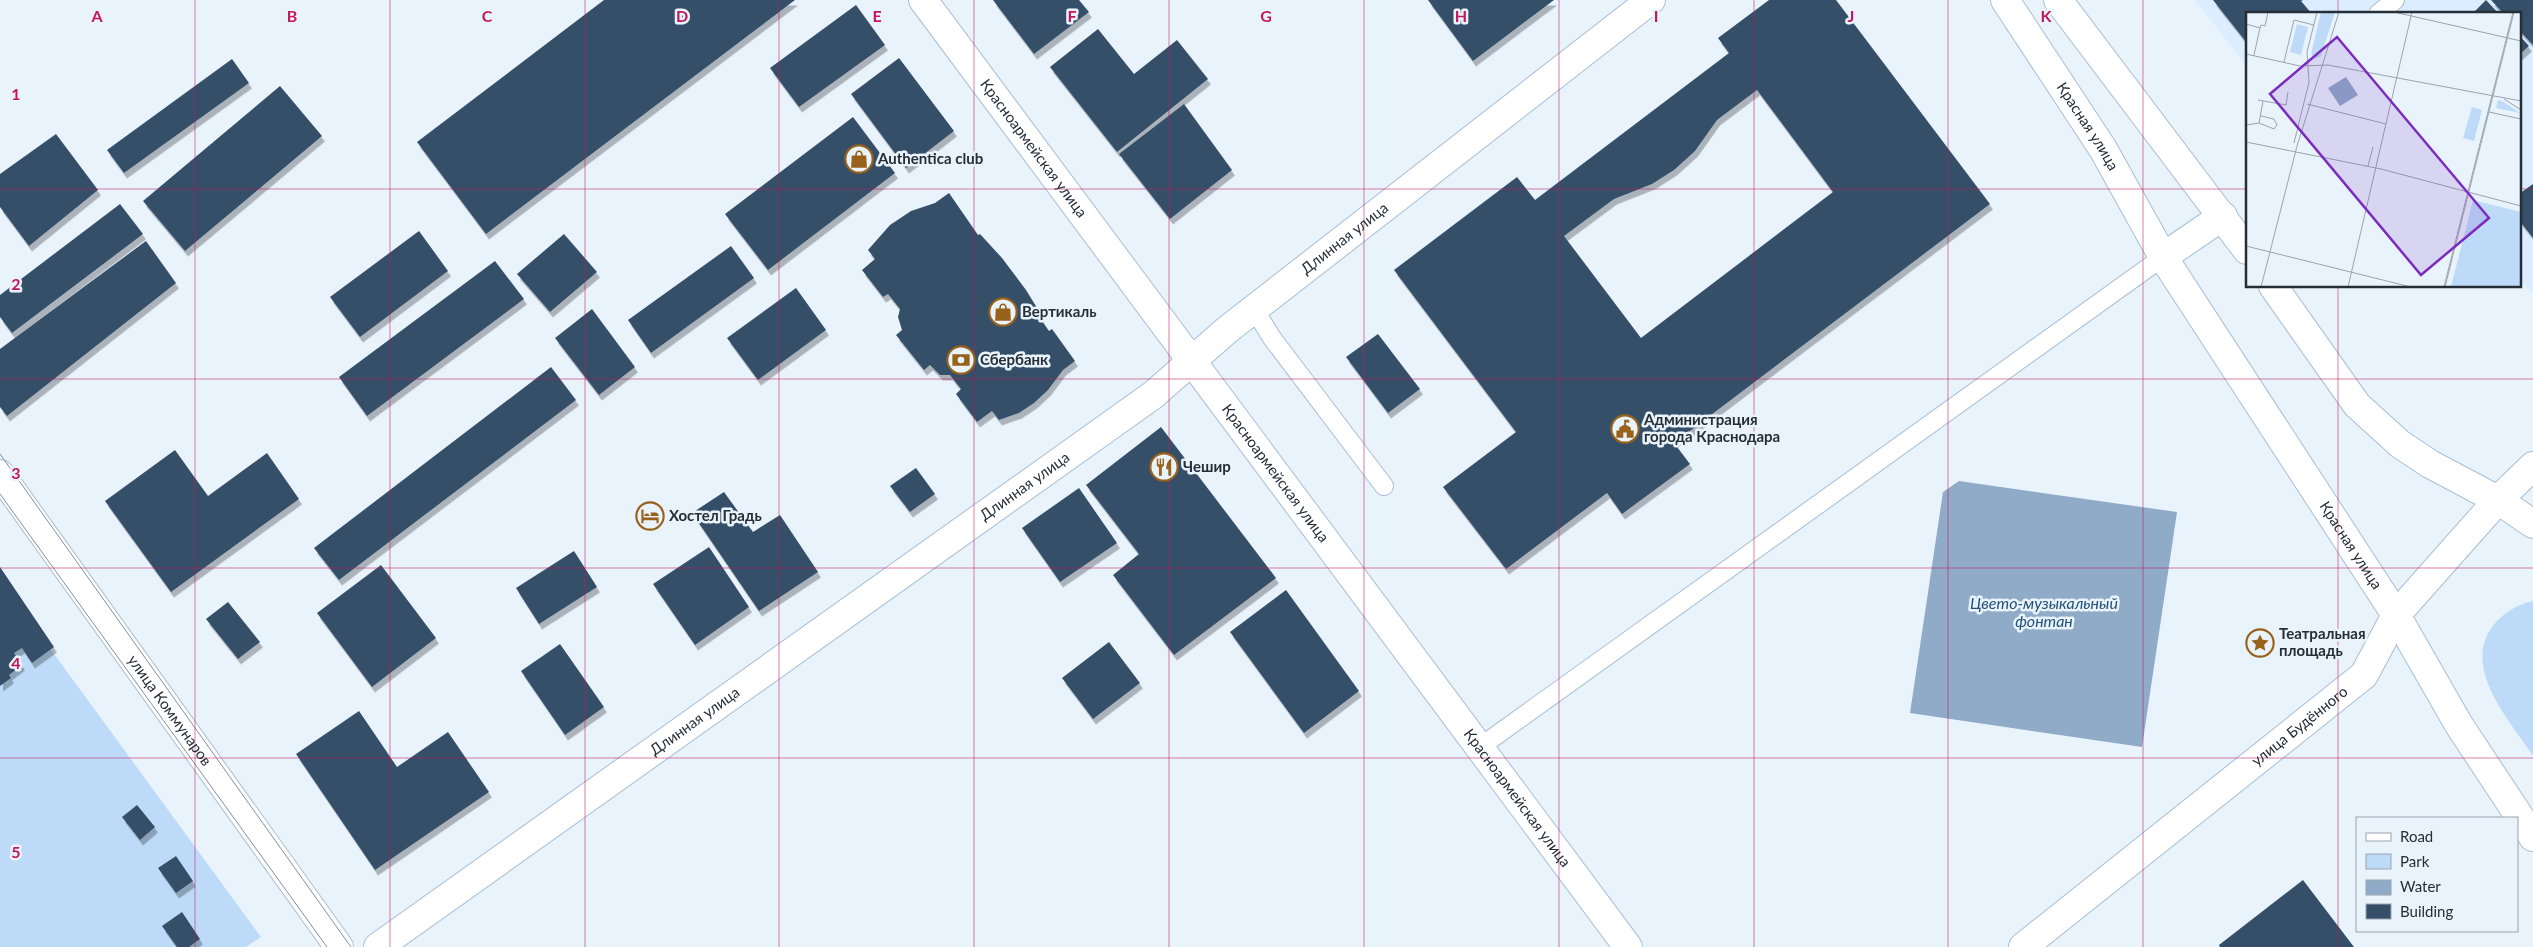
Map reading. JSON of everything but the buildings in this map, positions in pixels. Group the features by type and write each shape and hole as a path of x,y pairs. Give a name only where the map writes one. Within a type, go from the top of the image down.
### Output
{"street":[{"name":"Красноармейская улица","path":"924,0 1628,947"},
{"name":"Длинная улица","path":"378,947 1153,395 1254,309 1650,0"},
{"name":"Красная улица","path":"2006,0 2103,149 2163,257 2396,615 2463,732 2533,837"},
{"path":"2058,0 2246,249"},
{"path":"2163,257 2223,216"},
{"path":"2274,288 2356,404 2400,444 2430,464 2498,500 2533,524"},
{"name":"улица Будённого","path":"2023,947 2364,675 2396,615 2498,500 2533,466"},
{"name":"улица Коммунаров","path":"0,474 339,947"}],"lane":[{"path":"2380,12 2395,0"},
{"path":"1480,747 2163,257"},
{"path":"1254,309 1272,338 1384,486"}],"shaded area":[{"path":"2195,0 2533,0 2533,293 2520,280 2520,12 2246,12 2246,65"}],"green space":[{"path":"0,580 261,937 246,947 0,947"},
{"path":"2533,601 2533,756 2491,691 2484,673 2482,655 2486,638 2497,621 2513,608"}],"water":[{"name":"Цвето-музыкальный фонтан","path":"1959,481 2177,512 2142,747 1910,713 1943,492"}],"tram line":[{"path":"0,454 351,947"},
{"path":"0,494 327,947"}],"place":[{"name":"Authentica club","path":"859,159"},
{"name":"Вертикаль","path":"1003,312"},
{"name":"Сбербанк","path":"961,360"},
{"name":"Администрация города Краснодара","path":"1625,429"},
{"name":"Чешир","path":"1164,467"},
{"name":"Хостел Градь","path":"650,516"},
{"name":"Театральная площадь","path":"2260,643"}]}
